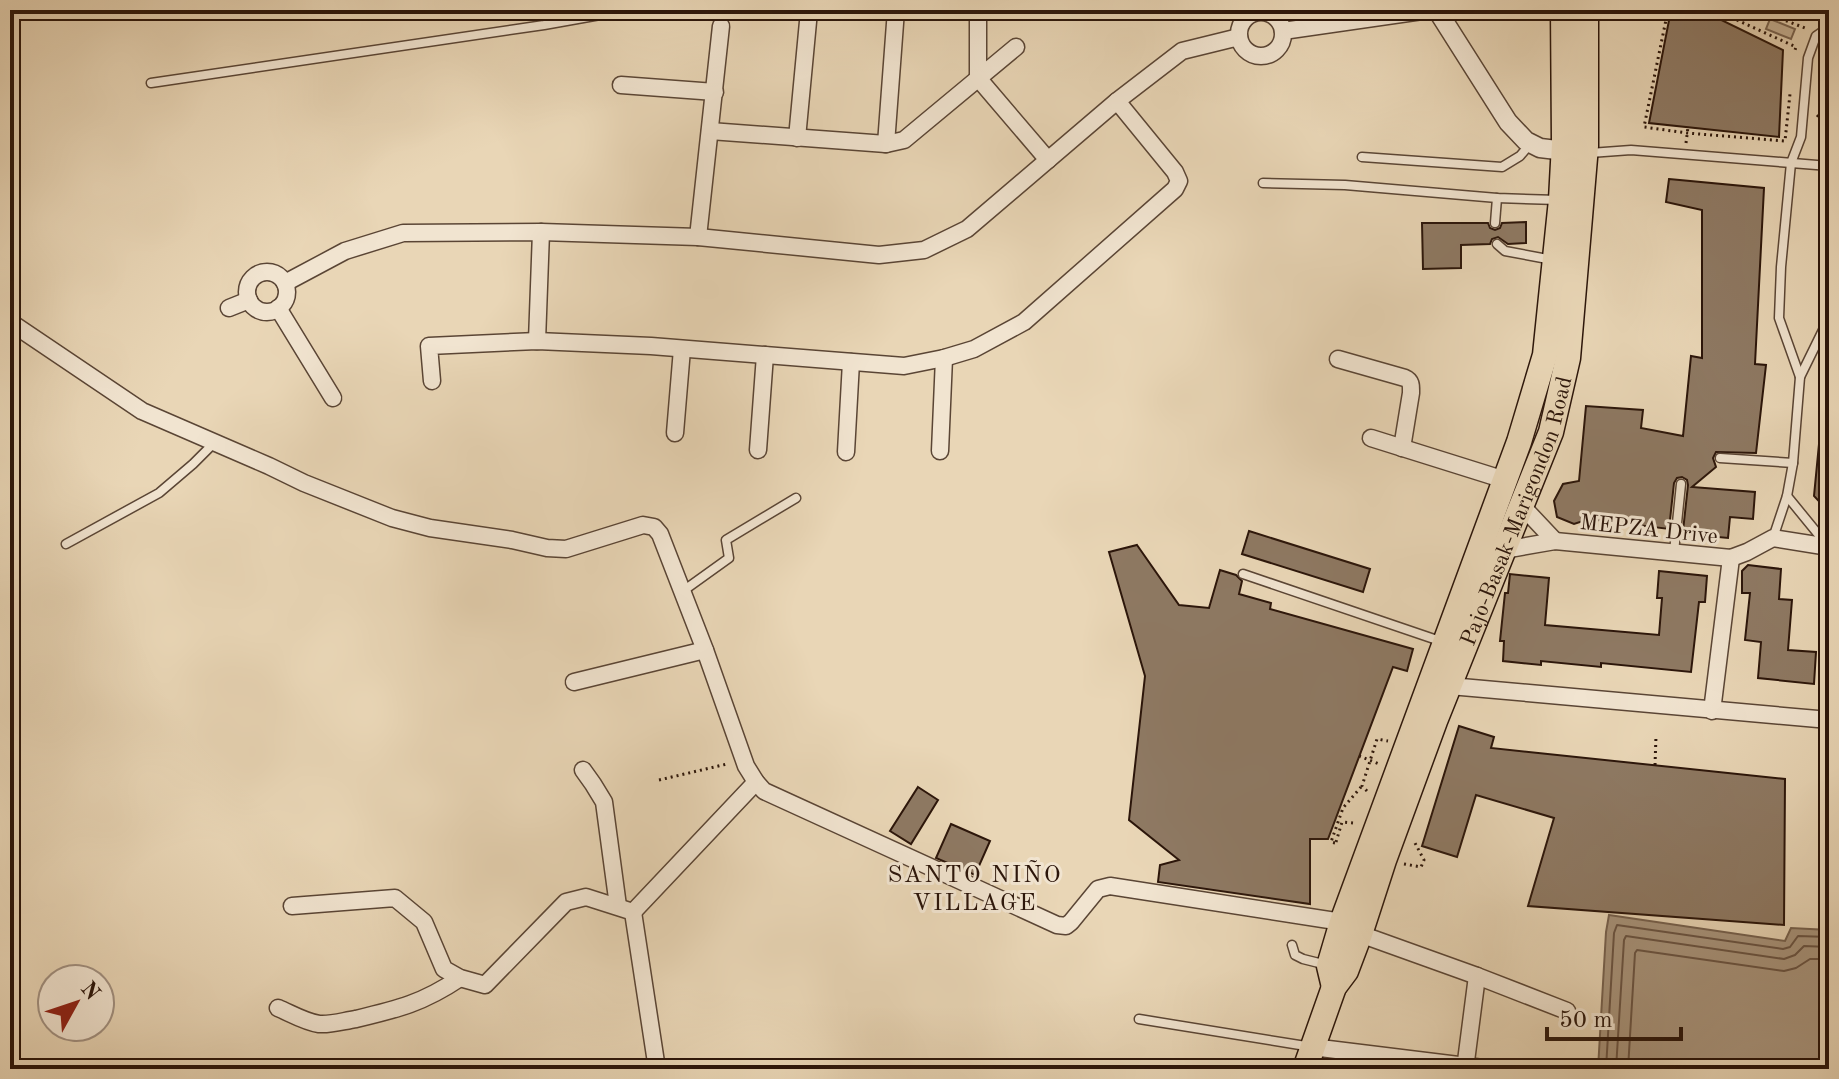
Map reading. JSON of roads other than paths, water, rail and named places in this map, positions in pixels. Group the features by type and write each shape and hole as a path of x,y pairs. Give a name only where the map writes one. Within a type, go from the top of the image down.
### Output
{"main road":[{"name":"Pajo-Basak-Marigondon Road","path":"1563,10 1574,152"},
{"name":"Pajo-Basak-Marigondon Road","path":"1351,928 1393,835 1435,721 1551,432 1568,358 1571,201 1586,10"},
{"name":"Pajo-Basak-Marigondon Road","path":"1309,1058 1332,976 1346,971 1351,928 1384,805 1505,480 1545,355 1556,260 1571,201"}],"street":[{"path":"886,144 896,10"},
{"path":"978,10 978,78 1048,160"},
{"path":"1345,23 1378,10"},
{"path":"1283,31 1429,10"},
{"path":"1437,10 1508,122 1526,141 1540,148 1574,152"},
{"path":"797,138 809,11"},
{"path":"1258,12 1272,14 1283,31 1280,46 1268,56 1246,51 1239,37 1241,23 1258,12"},
{"path":"698,237 721,26"},
{"path":"285,283 345,251 403,233 541,232 698,237 879,255 924,250 967,229 1117,101 1182,51 1239,37"},
{"path":"710,131 886,144 904,140 1016,47"},
{"path":"621,85 715,92"},
{"path":"432,381 429,346 537,341 904,366 974,349 1024,322 1175,189 1179,181 1175,172 1117,101"},
{"path":"537,341 541,232"},
{"path":"262,272 275,274 285,283 285,300 278,308 265,311 249,300 247,293 251,280 262,272"},
{"path":"229,308 249,300"},
{"path":"278,308 333,398"},
{"path":"10,322 142,411 392,518 430,528 566,549 643,525 654,527 660,534 705,650 746,766 764,791 1057,925 1066,926 1098,889 1110,886 1351,928 1567,1011"},
{"path":"675,433 682,349"},
{"path":"758,450 765,355"},
{"path":"940,451 944,358"},
{"path":"1338,359 1410,381 1412,385 1402,448"},
{"path":"846,452 851,362"},
{"path":"1371,438 1505,480"},
{"name":"MEPZA Drive","path":"1522,506 1555,541"},
{"path":"1773,538 1829,549"},
{"name":"MEPZA Drive","path":"1504,550 1555,541 1731,558 1773,538"},
{"path":"1712,711 1731,558"},
{"path":"574,682 705,650"},
{"path":"1450,686 1829,720"},
{"path":"583,770 604,802 657,1069"},
{"path":"626,909 756,782"},
{"path":"292,906 395,898 424,922 444,969 460,978 485,985 566,902 586,897 626,909"},
{"path":"1465,1067 1477,976"},
{"path":"278,1008 315,1023 331,1024 419,1002 436,995 460,978"},
{"path":"1309,1058 1491,1069"}],"lane":[{"path":"151,83 628,10"},
{"path":"1800,377 1779,318 1783,240 1791,163 1801,137 1808,58 1816,36 1826,28"},
{"path":"1362,157 1502,167 1520,156 1531,143"},
{"path":"1574,152 1631,150 1829,166"},
{"path":"1263,183 1345,185 1571,201"},
{"path":"1495,223 1497,198"},
{"path":"1497,244 1505,251 1556,260"},
{"path":"1773,538 1787,496 1793,463 1800,377 1826,324 1829,297"},
{"path":"66,544 159,493 214,442"},
{"path":"1720,458 1793,463"},
{"path":"1674,552 1681,484"},
{"path":"1787,496 1829,549 1825,650 1829,658"},
{"path":"682,591 729,558 726,540 796,498"},
{"path":"1243,574 1446,643"},
{"path":"1292,945 1295,955 1332,976"},
{"path":"1139,1019 1309,1058"}],"water":[{"path":"1609,915 1785,941 1791,928 1829,930 1829,1069 1598,1069"}],"district":[{"name":"SANTO NIÑO VILLAGE","path":"975,888"}]}
